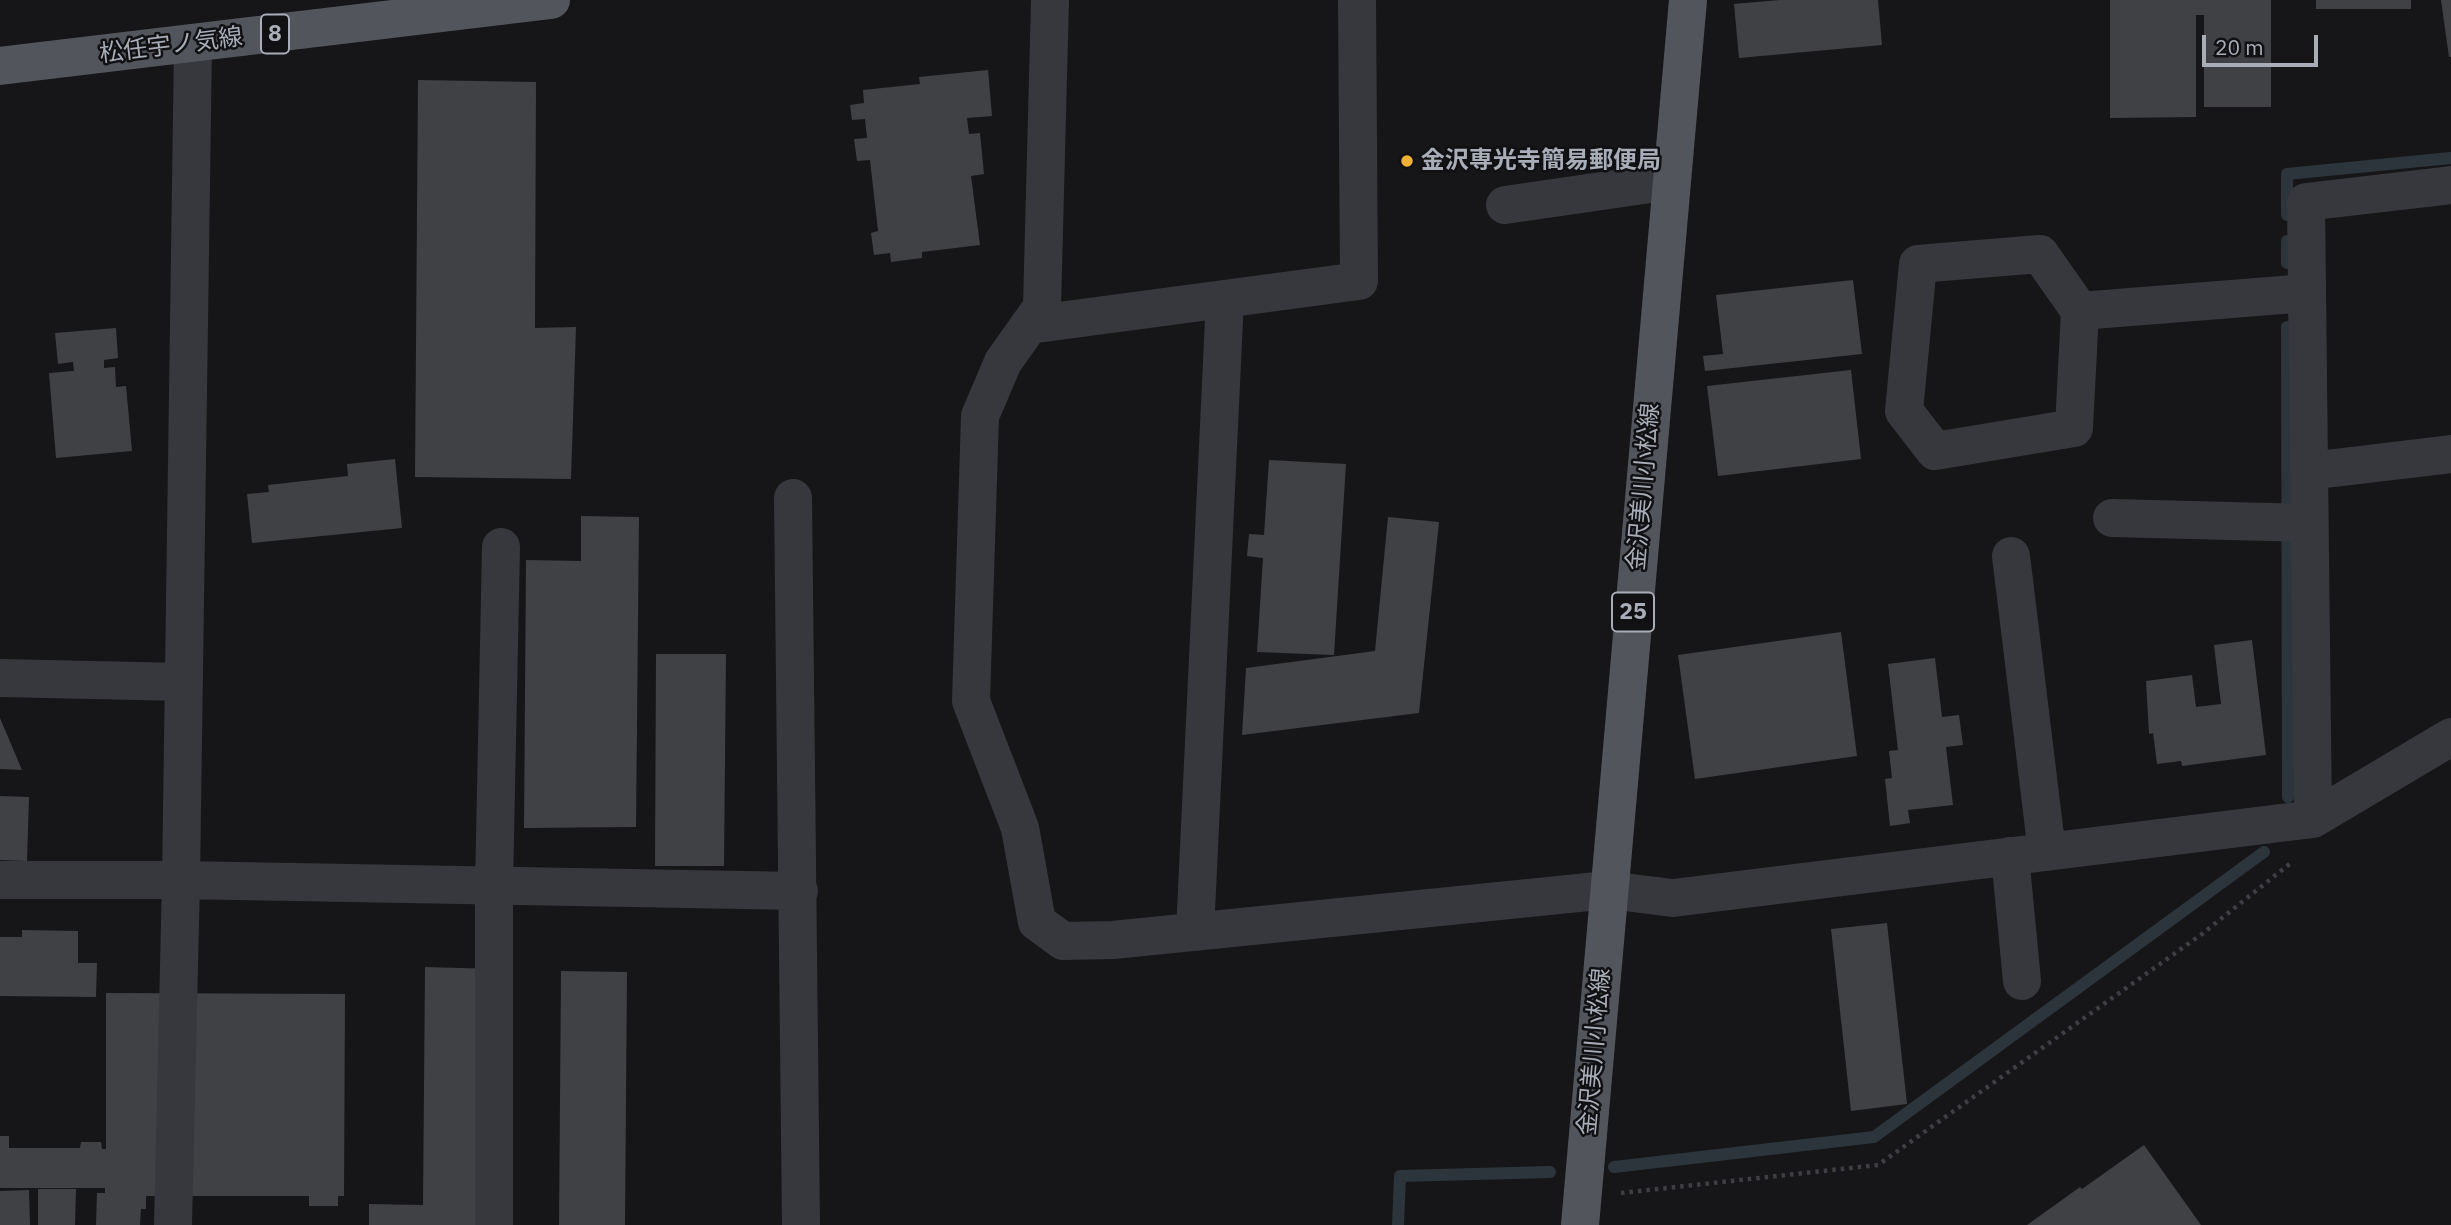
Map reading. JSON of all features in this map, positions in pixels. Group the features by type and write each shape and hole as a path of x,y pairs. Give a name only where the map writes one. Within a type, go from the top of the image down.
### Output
{"main road":[{"name":"松任宇ノ気線","path":"0,66 551,0"},
{"name":"金沢美川小松線","path":"1581,1211 1688,0"}],"street":[{"path":"1050,0 1042,307 1003,362 980,416 971,701 1020,828 1037,922 1063,941 1112,940 1608,890 1673,898 2313,819 2451,737"},
{"path":"1029,325 1359,281 1357,0"},
{"path":"173,1225 181,880 193,44"},
{"path":"1505,205 1671,181"},
{"path":"2313,819 2307,523 2309,471 2306,202 2451,185"},
{"path":"2040,254 2080,311 2074,428 1935,451 1904,411 1918,264 2040,254"},
{"path":"2080,311 2306,293"},
{"path":"1195,932 1225,299"},
{"path":"2309,471 2451,454"},
{"path":"793,498 801,1225"},
{"path":"2112,518 2307,523"},
{"path":"494,1225 494,886 501,547"},
{"path":"2011,556 2047,852"},
{"path":"0,678 184,681"},
{"path":"2010,856 2022,981"},
{"path":"0,880 181,880 799,891"}],"path":[{"path":"1581,1211 1878,1165 2202,934 2278,874 2310,848 2313,819"}],"building":[{"path":"1780,0 1878,0 1882,45 1739,58 1734,4"},
{"path":"2110,0 2271,0 2271,107 2204,107 2204,15 2196,15 2196,117 2110,118"},
{"path":"2316,0 2411,0 2411,9 2316,9"},
{"path":"2441,0 2451,0 2451,57 2449,57"},
{"path":"988,70 992,116 967,118 969,134 980,133 984,174 971,176 980,245 922,252 922,258 891,262 890,253 874,255 871,233 878,231 870,160 857,161 854,139 867,138 865,119 852,120 850,105 864,103 863,90 920,84 919,77"},
{"path":"418,80 536,82 535,328 576,327 571,479 415,477"},
{"path":"1853,280 1862,354 1705,371 1703,356 1723,354 1716,295"},
{"path":"116,328 118,358 104,360 104,368 115,367 116,387 126,386 132,451 56,458 49,373 74,371 73,362 58,364 55,333"},
{"path":"1851,370 1861,459 1718,476 1707,386"},
{"path":"395,459 402,528 252,543 247,494 269,492 268,485 348,476 347,464"},
{"path":"1269,460 1346,464 1334,655 1257,652 1263,558 1247,556 1249,534 1264,535"},
{"path":"581,516 639,517 636,827 524,828 526,560 581,561"},
{"path":"1388,517 1439,522 1419,713 1242,735 1246,668 1375,651"},
{"path":"1841,632 1857,756 1695,779 1678,655"},
{"path":"2252,640 2266,755 2182,766 2181,761 2157,764 2153,733 2149,734 2146,681 2192,675 2196,707 2221,704 2214,645"},
{"path":"656,654 726,654 724,866 655,866"},
{"path":"1935,658 1942,717 1959,715 1963,745 1946,747 1953,805 1908,810 1910,823 1890,826 1885,779 1892,778 1889,751 1898,750 1888,664"},
{"path":"0,718 22,770 0,769"},
{"path":"0,796 29,797 27,861 0,860"},
{"path":"1887,923 1907,1104 1851,1111 1831,929"},
{"path":"22,930 78,931 78,963 97,963 96,997 0,996 0,937 22,937"},
{"path":"425,967 497,969 492,1225 369,1225 369,1204 423,1205"},
{"path":"561,971 627,972 625,1225 559,1225"},
{"path":"106,993 345,994 344,1196 338,1196 338,1206 309,1206 309,1196 146,1196 146,1209 141,1209 140,1225 96,1225 97,1193 105,1193 105,1188 0,1188 0,1136 9,1136 9,1148 80,1148 81,1142 101,1142 102,1149 106,1149"},
{"path":"2144,1145 2201,1225 2027,1225 2080,1187 2082,1189"},
{"path":"38,1189 76,1189 75,1225 38,1225"},
{"path":"29,1190 30,1225 0,1225 0,1191"}],"waterway":[{"path":"2287,215 2287,174 2451,158"},
{"path":"2287,241 2287,263"},
{"path":"2287,327 2288,797"},
{"path":"1614,1167 1874,1137 2264,852"},
{"path":"1398,1225 1400,1176 1550,1172"}],"place":[{"name":"金沢専光寺簡易郵便局","path":"1407,161"}]}
